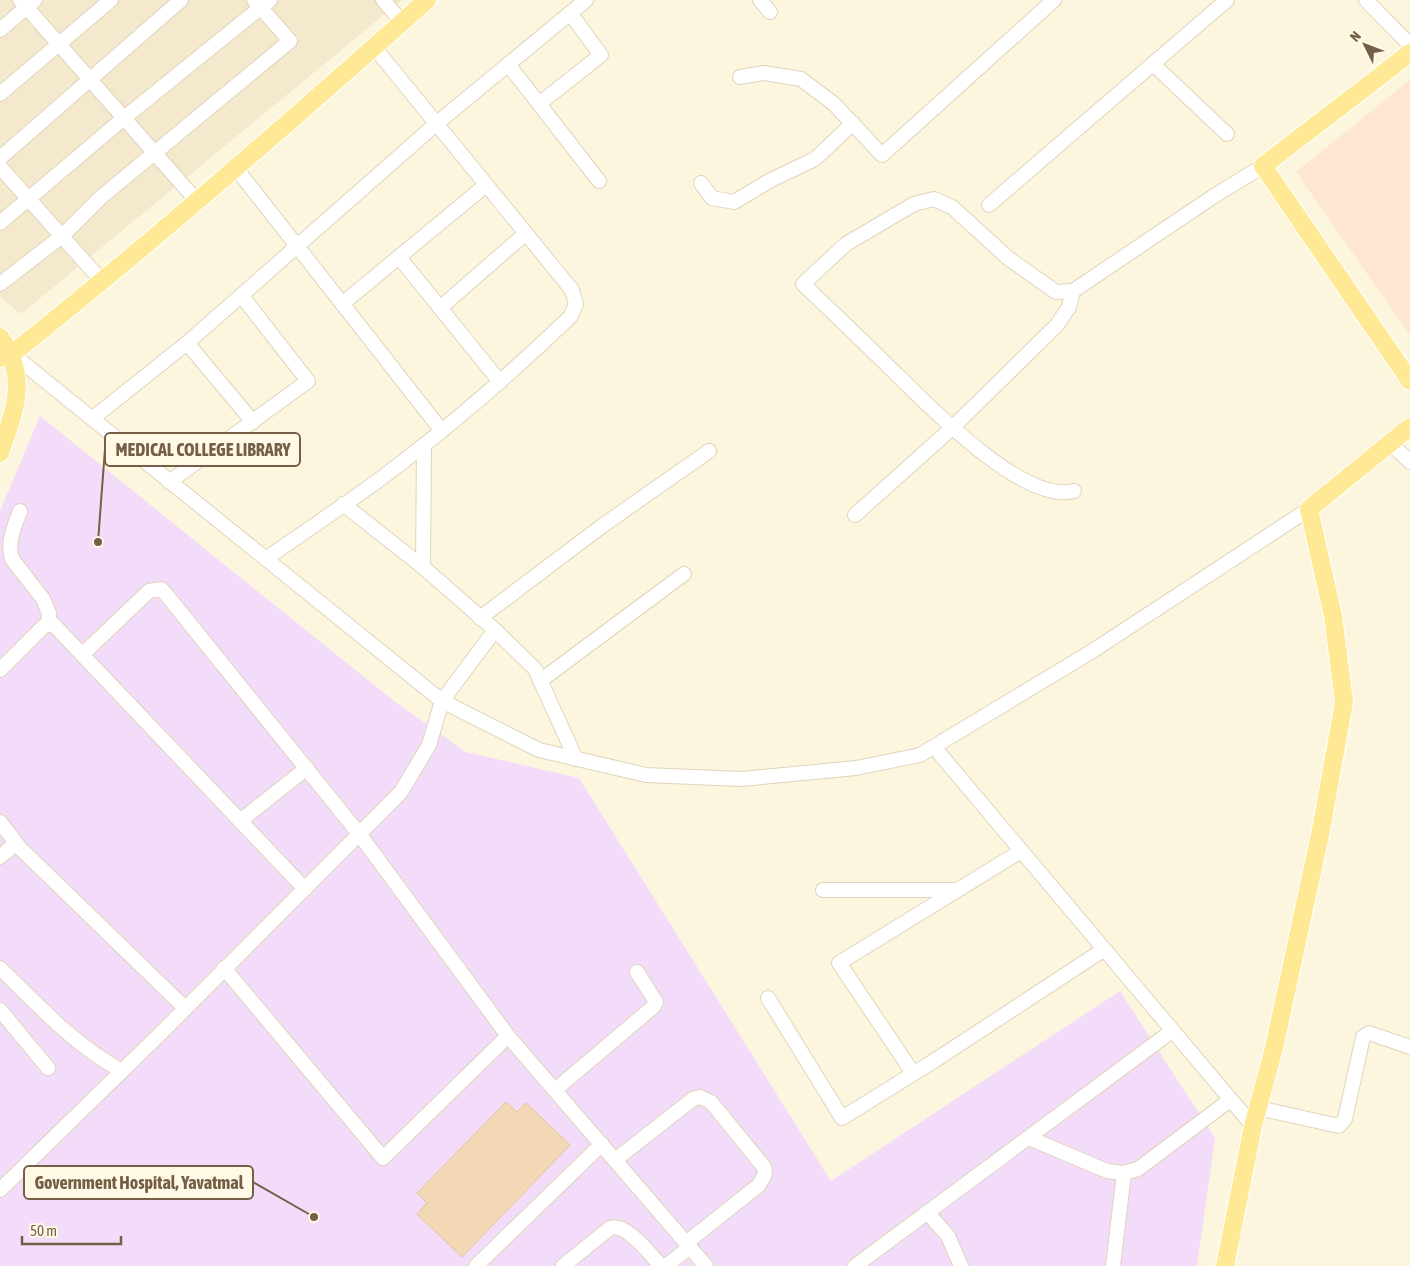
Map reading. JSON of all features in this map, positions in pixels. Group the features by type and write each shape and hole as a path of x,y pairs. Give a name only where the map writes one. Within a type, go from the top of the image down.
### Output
{"main road":[{"path":"6,356 101,280 196,200 427,0"},
{"path":"1410,53 1263,166 1410,381"},
{"path":"0,337 17,386 16,407 0,452"},
{"path":"1225,1266 1253,1126 1274,1048 1321,830 1344,702 1333,616 1309,509 1410,427"}],"street":[{"path":"0,94 111,0"},
{"path":"0,158 181,0"},
{"path":"383,0 402,22"},
{"path":"93,418 187,343 436,124 586,0"},
{"path":"760,0 770,12"},
{"path":"740,77 764,73 801,79 834,104 882,155 1054,0"},
{"path":"989,205 1227,0"},
{"path":"1366,0 1410,45"},
{"path":"0,30 27,2 60,45 196,200"},
{"path":"0,223 262,3 290,42 100,198 62,236 0,284"},
{"path":"539,104 601,55 570,13"},
{"path":"266,559 442,431 500,382 571,316 576,304 572,290 374,47"},
{"path":"508,64 598,182"},
{"path":"1153,64 1227,134"},
{"path":"701,184 712,198 734,202 771,180 815,159 853,123"},
{"path":"1074,491 1065,494 1051,492 1023,480 993,461 952,428 803,284 846,244 914,204 934,199 952,207 1008,258 1056,292 1073,291 1198,206 1263,166"},
{"path":"0,167 101,280"},
{"path":"235,167 442,431"},
{"path":"342,304 486,185"},
{"path":"440,308 525,234"},
{"path":"399,257 500,382"},
{"path":"855,515 952,428 1057,324 1069,307 1073,291"},
{"path":"169,482 308,381 241,295"},
{"path":"187,343 252,422"},
{"path":"6,356 93,418 169,482 442,701 539,750 646,775 742,779 856,768 920,755 1091,652 1309,509"},
{"path":"1391,444 1410,462"},
{"path":"423,567 424,445"},
{"path":"480,618 602,526 709,451"},
{"path":"343,504 423,567 495,630 535,669 576,759"},
{"path":"0,670 48,624 47,606 12,559 10,551 10,540 20,511"},
{"path":"540,681 684,574"},
{"path":"83,654 149,591 161,589 360,835 508,1036 706,1266"},
{"path":"48,624 53,624 59,629 305,889"},
{"path":"0,1190 120,1070 163,1031 184,1007 360,835 401,792 429,745 442,701 495,630"},
{"path":"934,747 1253,1126"},
{"path":"240,821 307,768"},
{"path":"0,822 16,843 184,1007"},
{"path":"0,857 16,843"},
{"path":"913,1073 839,963 1021,851"},
{"path":"823,890 958,890"},
{"path":"768,998 842,1118 1103,950"},
{"path":"0,968 69,1037 95,1056 120,1070"},
{"path":"224,968 383,1158 508,1036"},
{"path":"555,1090 653,1007 656,1002 654,997 637,972"},
{"path":"0,1010 48,1068"},
{"path":"855,1266 1172,1031"},
{"path":"1258,1108 1339,1126 1345,1119 1363,1037 1369,1033 1410,1047"},
{"path":"615,1160 693,1099 700,1097 711,1102 764,1167 765,1174 759,1185 666,1266"},
{"path":"1028,1138 1107,1171 1124,1173 1138,1169 1230,1100"},
{"path":"476,1266 602,1144"},
{"path":"1113,1266 1124,1173"},
{"path":"927,1212 948,1236 961,1266"},
{"path":"562,1266 615,1226 626,1229 661,1266"}],"shaded area":[{"path":"0,0 402,0 21,314 0,297"},
{"path":"1410,80 1410,335 1296,172"},
{"path":"40,416 394,701 466,752 579,778 831,1181 1120,991 1215,1138 1197,1266 0,1266 0,511"}],"building":[{"path":"506,1102 517,1112 526,1103 570,1145 462,1257 417,1214 427,1203 417,1193"}],"place":[{"name":"MEDICAL COLLEGE LIBRARY","path":"98,542"},
{"name":"Government Hospital, Yavatmal","path":"314,1217"}]}
